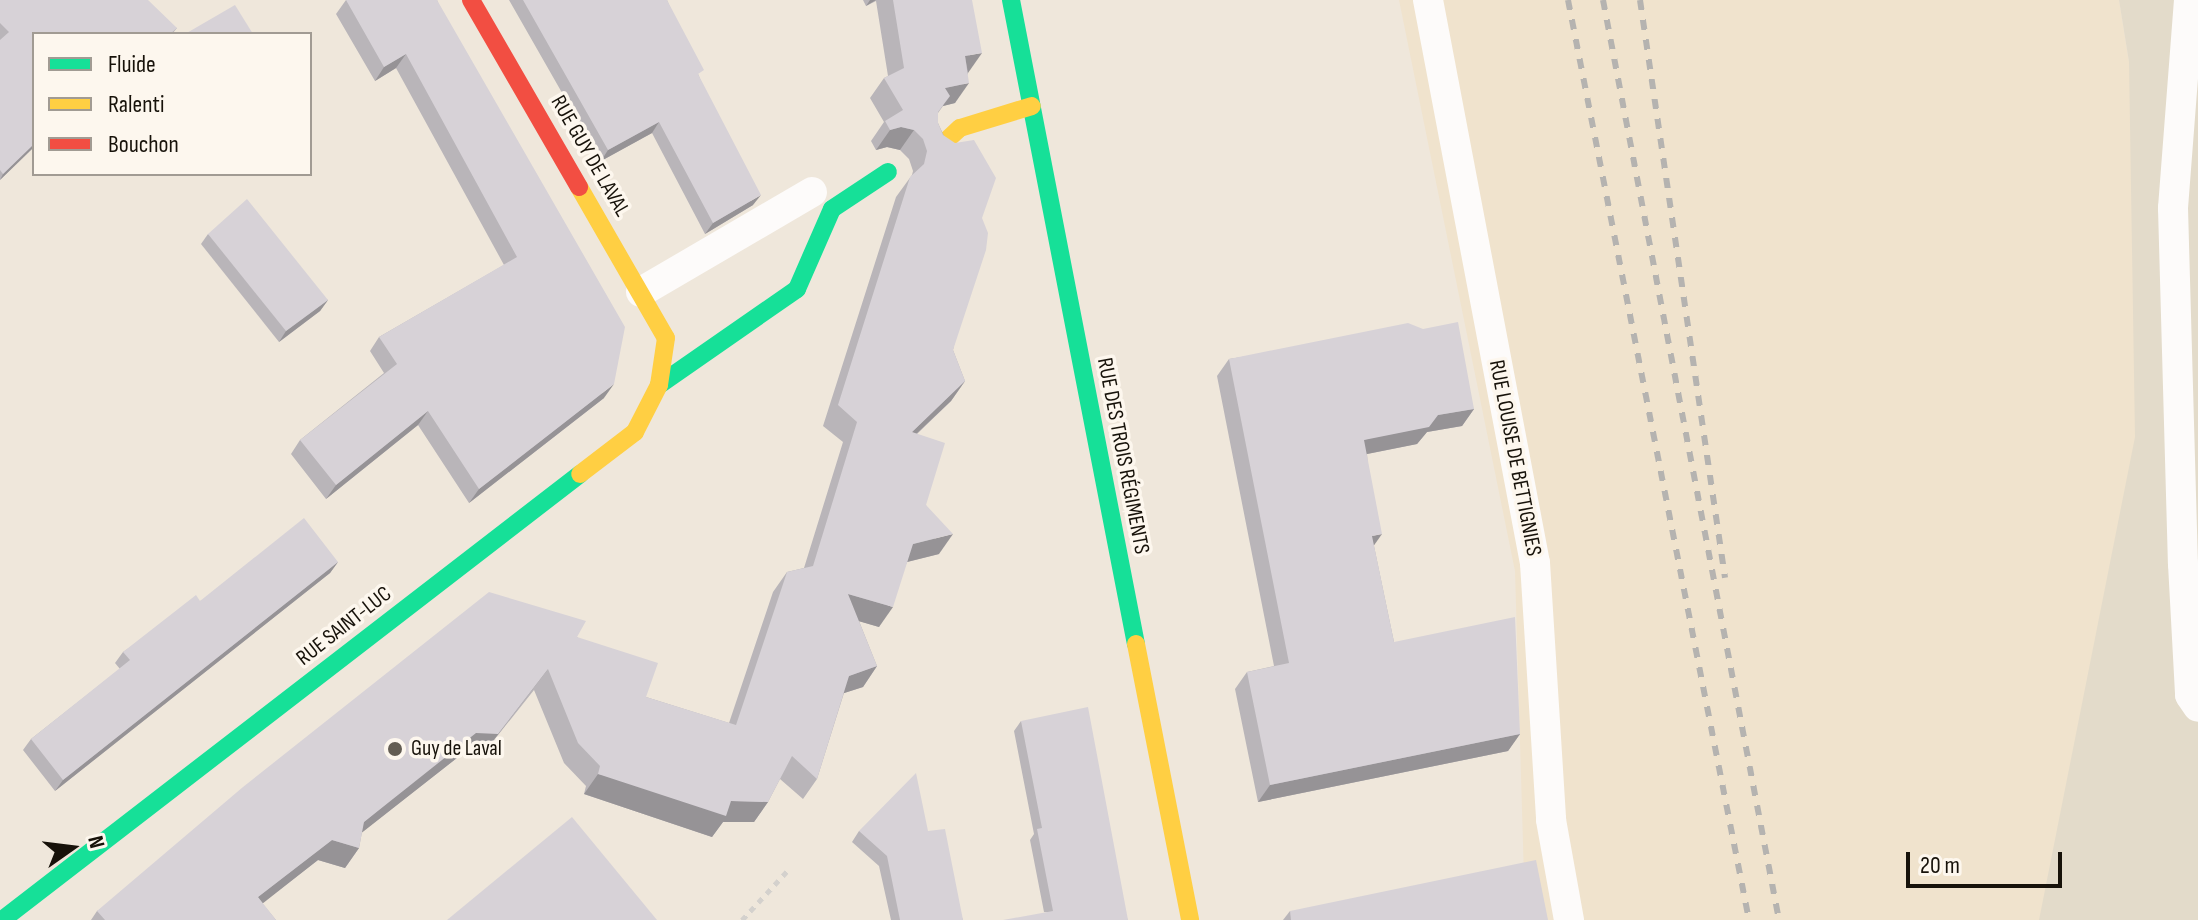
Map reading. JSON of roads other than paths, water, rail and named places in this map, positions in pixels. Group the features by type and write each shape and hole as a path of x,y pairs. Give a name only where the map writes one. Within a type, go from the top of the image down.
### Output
{"street":[{"name":"RUE GUY DE LAVAL","path":"471,0 666,338"},
{"name":"RUE DES TROIS RÉGIMENTS","path":"1011,0 1190,920"},
{"path":"948,139 960,128 1032,106"},
{"path":"659,385 797,289 832,209 888,172"},
{"name":"RUE SAINT-LUC","path":"2,920 635,432 659,385 666,338"}],"lane":[{"name":"RUE LOUISE DE BETTIGNIES","path":"1428,0 1535,563 1551,820 1569,920"},
{"path":"2192,6 2173,208 2185,608 2190,695 2198,707"},
{"path":"641,292 812,192"}],"railway":[{"path":"1568,0 1749,920"},
{"path":"1603,0 1779,920"},
{"path":"1640,0 1725,578"}],"place":[{"name":"Guy de Laval","path":"395,749"}]}
